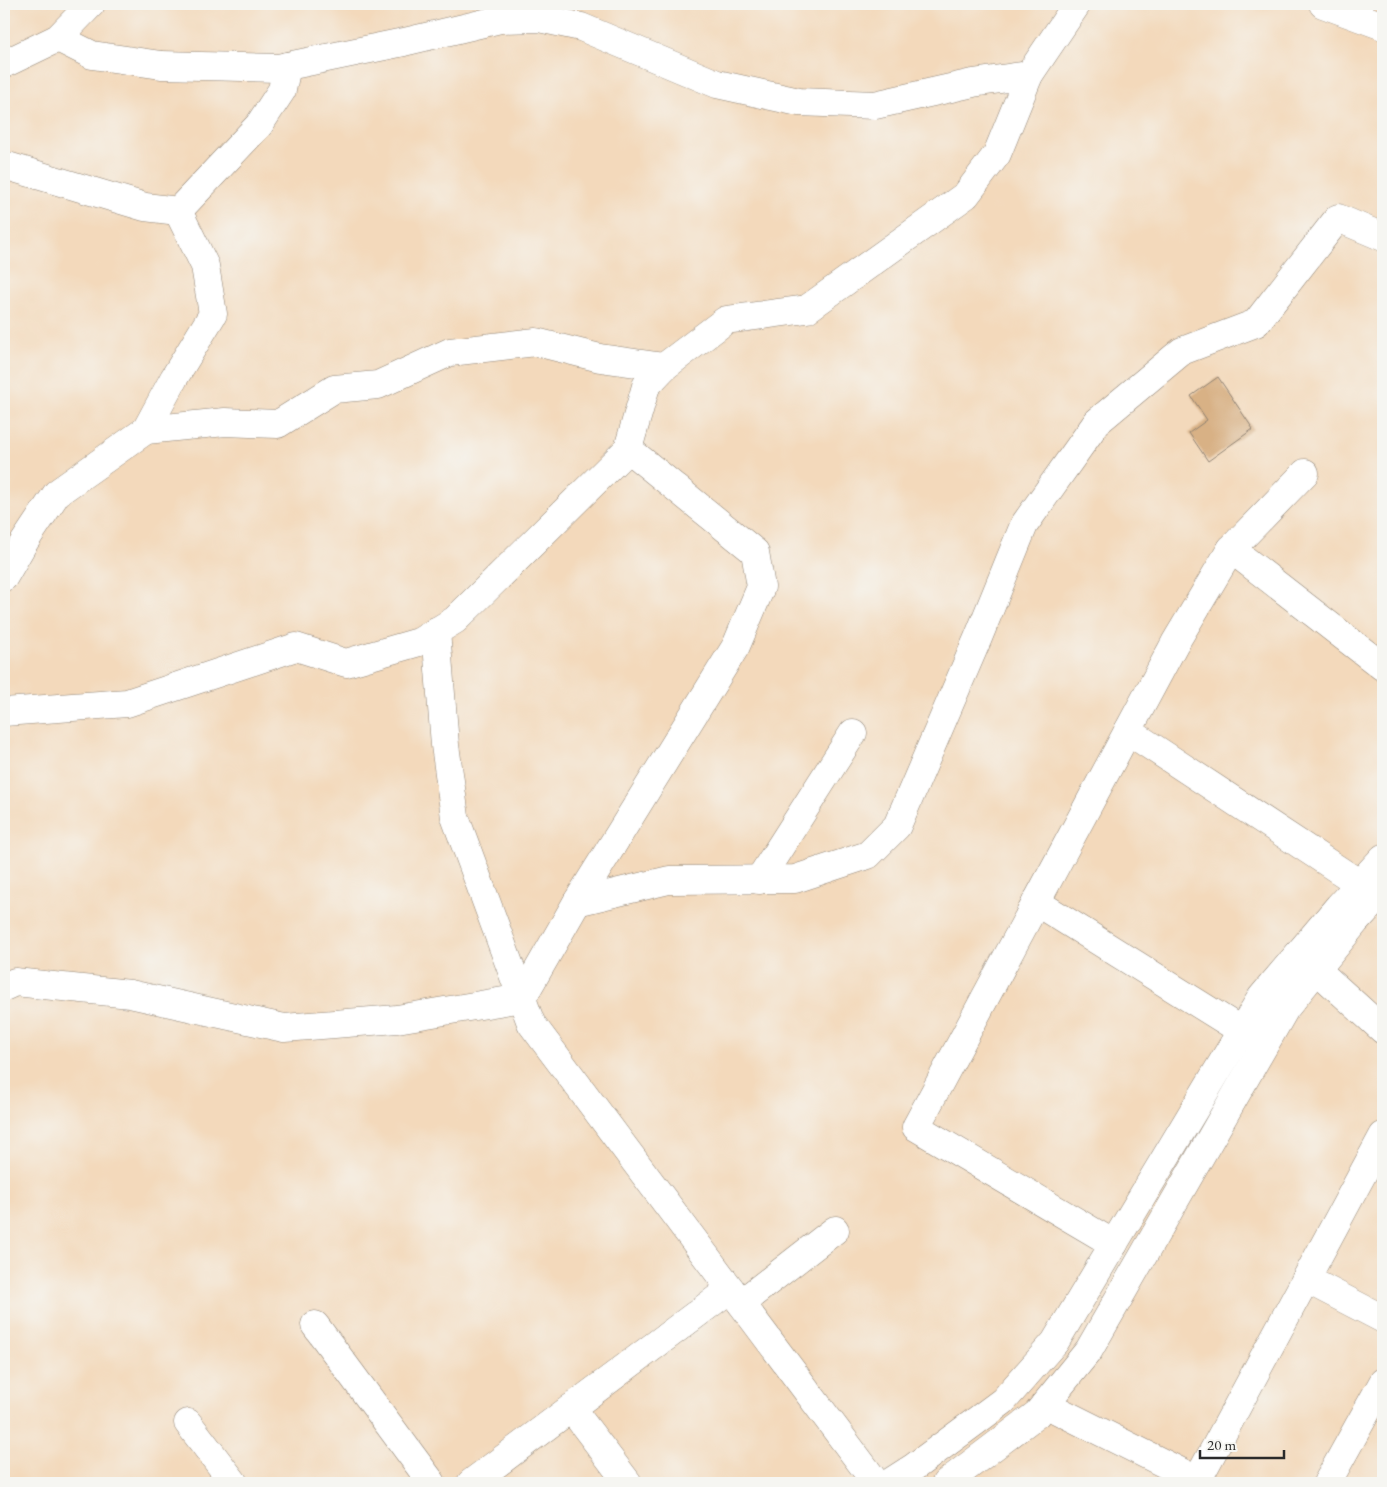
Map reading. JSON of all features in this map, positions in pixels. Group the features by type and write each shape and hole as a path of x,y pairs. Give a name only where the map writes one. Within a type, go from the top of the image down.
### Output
{"street":[{"path":"4,64 58,38 91,4"},
{"path":"4,712 127,703 296,646 346,663 419,642 455,620 628,449 646,386 664,367 726,320 807,309 966,195 997,154 1029,75 1077,4"},
{"path":"1323,4 1383,26"},
{"path":"58,38 92,55 161,64 278,68 404,42 501,19 539,18 581,27 717,84 800,102 875,105 973,83 1029,75"},
{"path":"178,211 259,125 282,90 287,66"},
{"path":"4,165 145,207 178,211"},
{"path":"4,577 23,544 57,493 146,430 174,378 213,314 205,266 178,211"},
{"path":"577,902 669,880 795,879 868,855 897,826 978,638 1024,525 1097,422 1182,351 1256,323 1338,218 1383,237"},
{"path":"146,430 224,422 278,424 334,389 378,385 450,352 536,342 600,358 664,367"},
{"path":"522,998 577,902 736,646 761,587 755,552 628,449"},
{"path":"1114,1244 916,1127 1175,643 1231,549 1305,472"},
{"path":"1231,549 1383,667"},
{"path":"436,632 445,746 455,817 531,1023 876,1483"},
{"path":"1128,731 1371,888"},
{"path":"759,880 853,733"},
{"path":"946,1483 1037,1414 1089,1350 1285,1009 1356,921 1383,858"},
{"path":"889,1483 914,1467 1003,1401 1056,1342 1261,998 1371,888"},
{"path":"1036,902 1242,1031"},
{"path":"1317,970 1383,1030"},
{"path":"8,981 130,994 284,1028 397,1019 522,998"},
{"path":"1045,1404 1200,1482 1383,1136"},
{"path":"471,1483 571,1408 834,1230"},
{"path":"1306,1279 1383,1319"},
{"path":"315,1325 432,1483"},
{"path":"1327,1483 1383,1382"},
{"path":"571,1408 628,1483"},
{"path":"188,1422 234,1483"}],"building":[{"path":"1218,377 1253,429 1208,461 1189,433 1207,420 1191,396"}]}
